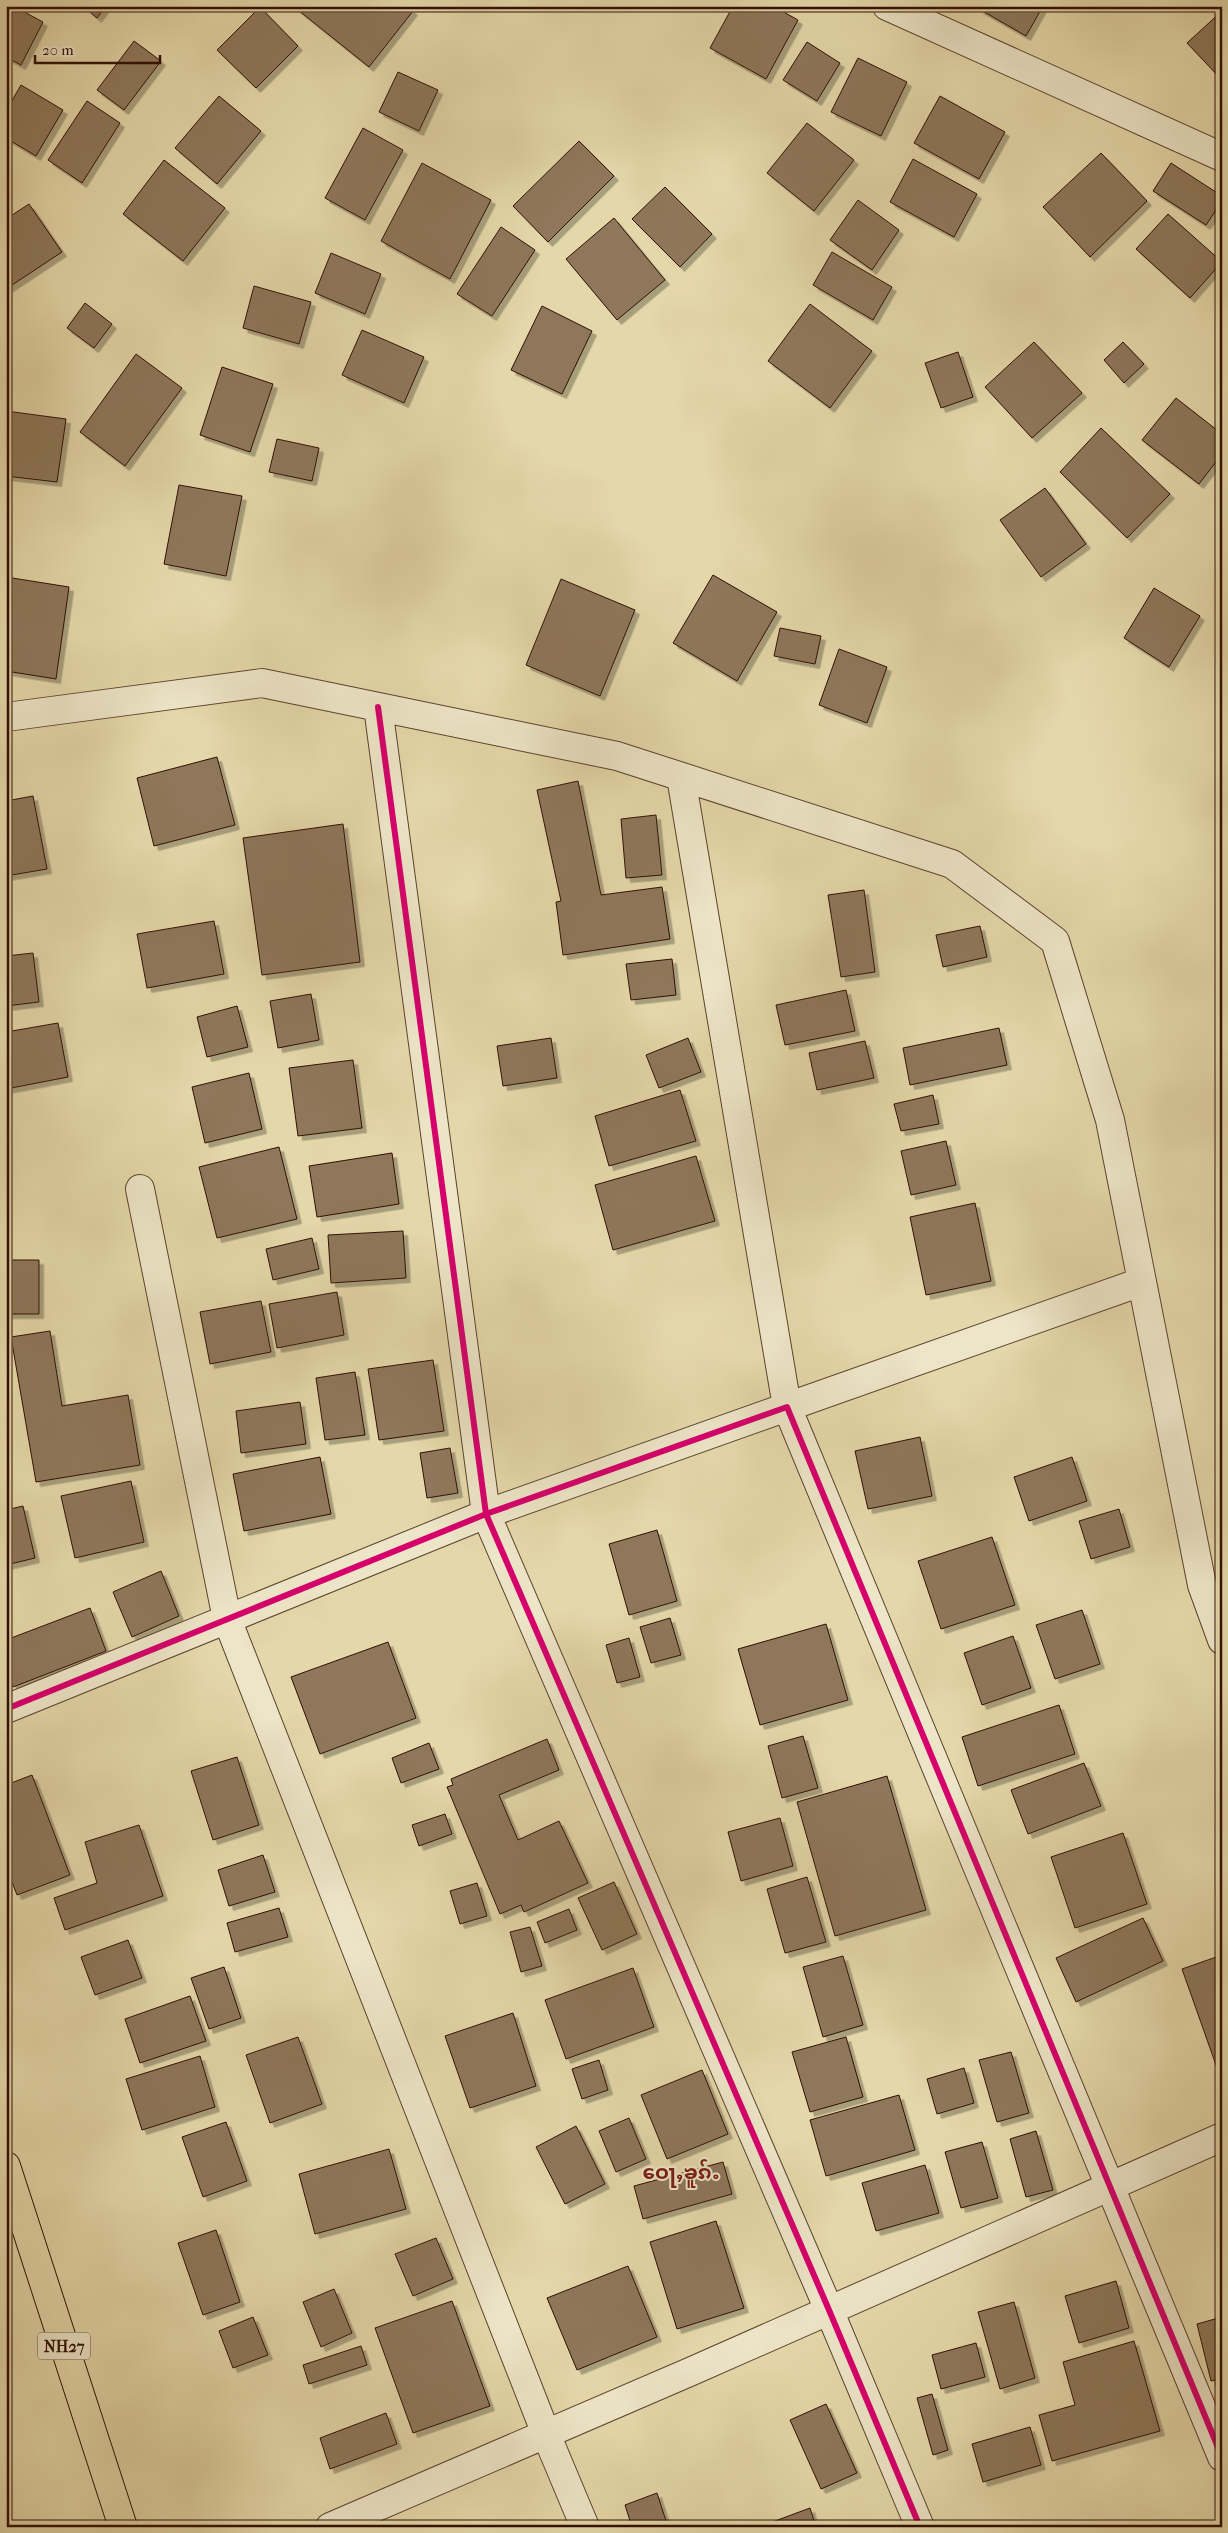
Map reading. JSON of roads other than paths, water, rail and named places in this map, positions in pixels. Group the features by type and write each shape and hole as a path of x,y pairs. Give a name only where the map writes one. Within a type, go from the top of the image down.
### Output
{"highway":[{"name":"NH27","path":"6,2166 122,2527"}],"street":[{"path":"887,6 1222,157"},
{"path":"6,717 262,682 617,756 952,864 1055,941 1110,1120 1202,1585 1222,1640"},
{"path":"378,707 486,1514 829,2310 920,2527"},
{"path":"681,777 787,1408 1108,2187 1222,2456"},
{"path":"140,1189 226,1619 546,2434 586,2527"},
{"path":"6,1709 486,1514 1141,1282"},
{"path":"330,2527 1222,2137"}],"district":[{"name":"ဝေႃႇၶူၵ်ႉ","path":"681,2172"}]}
